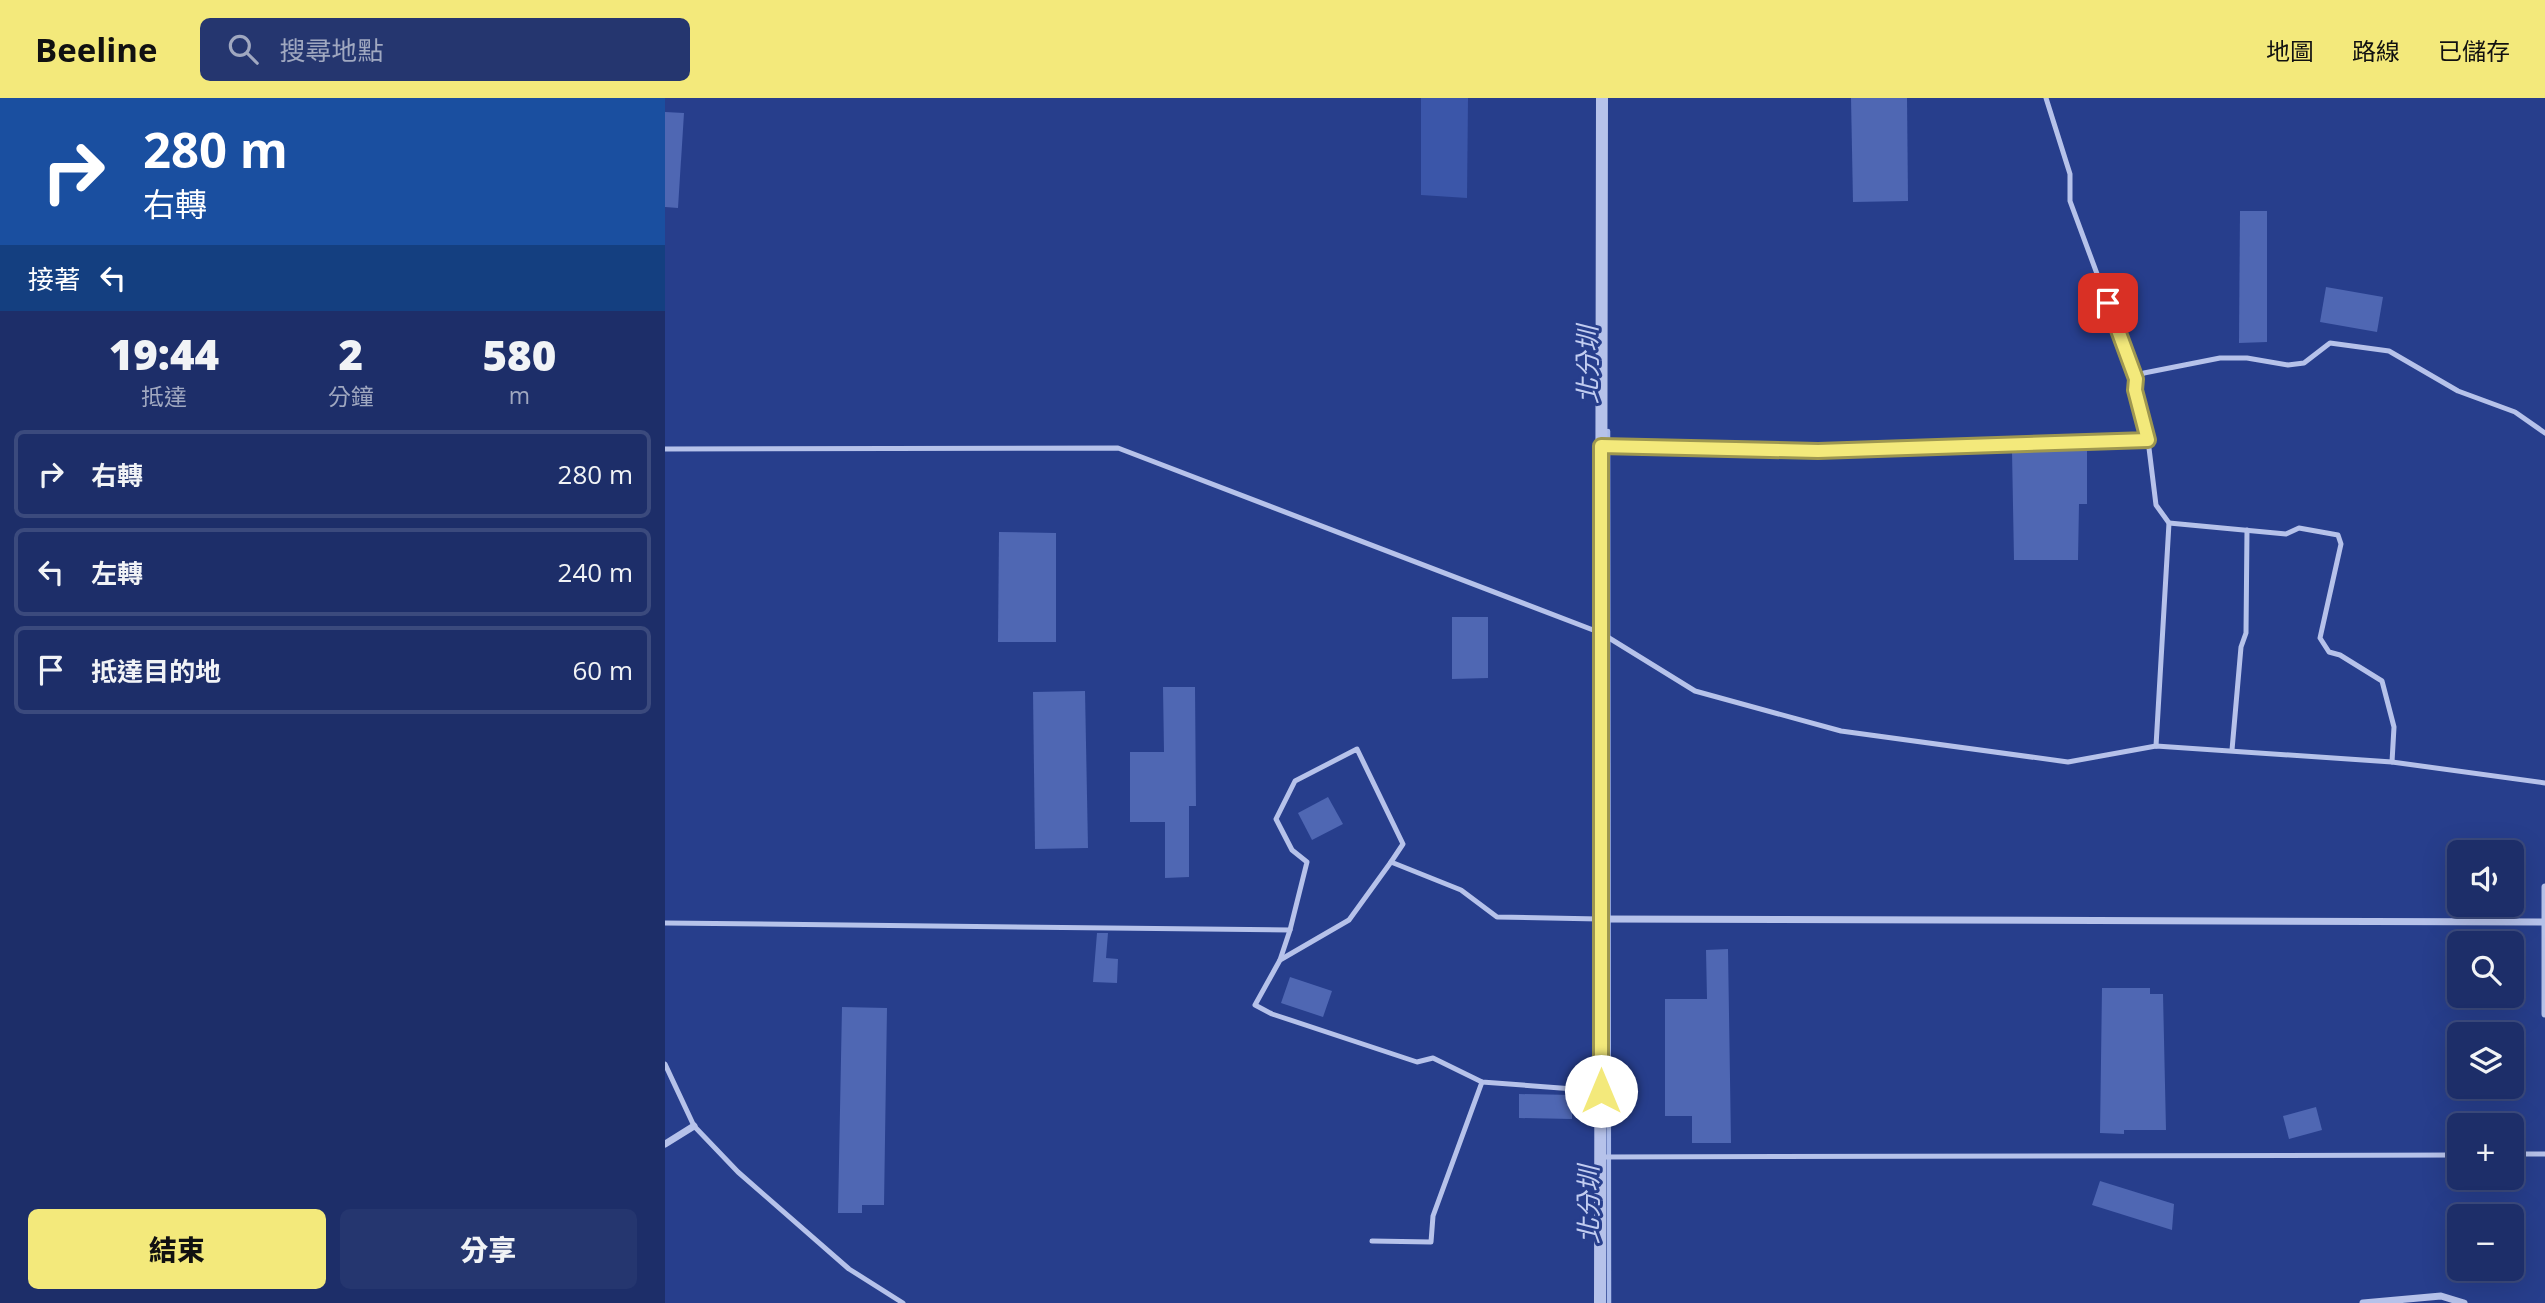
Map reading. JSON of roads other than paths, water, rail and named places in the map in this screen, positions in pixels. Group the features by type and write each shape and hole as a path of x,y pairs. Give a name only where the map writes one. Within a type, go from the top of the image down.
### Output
{"street":[{"path":"1600,1303 1602,98"},
{"path":"2545,887 2545,1014"},
{"path":"1602,919 2544,922"},
{"path":"665,1144 694,1126"},
{"path":"2363,1303 2440,1300 2464,1303"}],"lane":[{"path":"2046,98 2070,174 2070,201 2136,379 2135,390 2148,440 2157,505 2169,523 2156,747"},
{"path":"2136,379 2144,373 2220,358 2247,358 2288,365 2304,363 2330,343 2389,351 2458,391 2515,412 2545,433"},
{"path":"1601,446 1818,451 2148,440"},
{"path":"665,449 1118,448 1601,633 1695,691 1877,738 2068,762 2156,747 2232,750 2392,762 2545,783"},
{"path":"2169,523 2286,534 2299,528 2338,535 2342,540 2321,638 2329,652 2340,655 2382,681 2394,727 2392,762"},
{"path":"2232,750 2241,647 2246,633 2247,530"},
{"path":"1280,960 1349,920 1403,844 1357,750 1295,781 1276,818 1292,850 1307,862 1280,960 1255,1005 1272,1014 1417,1062 1433,1058 1482,1082 1601,1091"},
{"path":"1391,862 1461,890 1497,917 1602,919"},
{"path":"665,923 1290,930"},
{"path":"665,1064 694,1126 738,1172 849,1269 903,1303"},
{"path":"1372,1241 1431,1242 1433,1216 1482,1082"},
{"path":"2524,1154 2545,1154"},
{"path":"1601,1157 2447,1155"}],"waterway":[{"name":"北分圳","path":"1608,431 1609,1303"}]}
